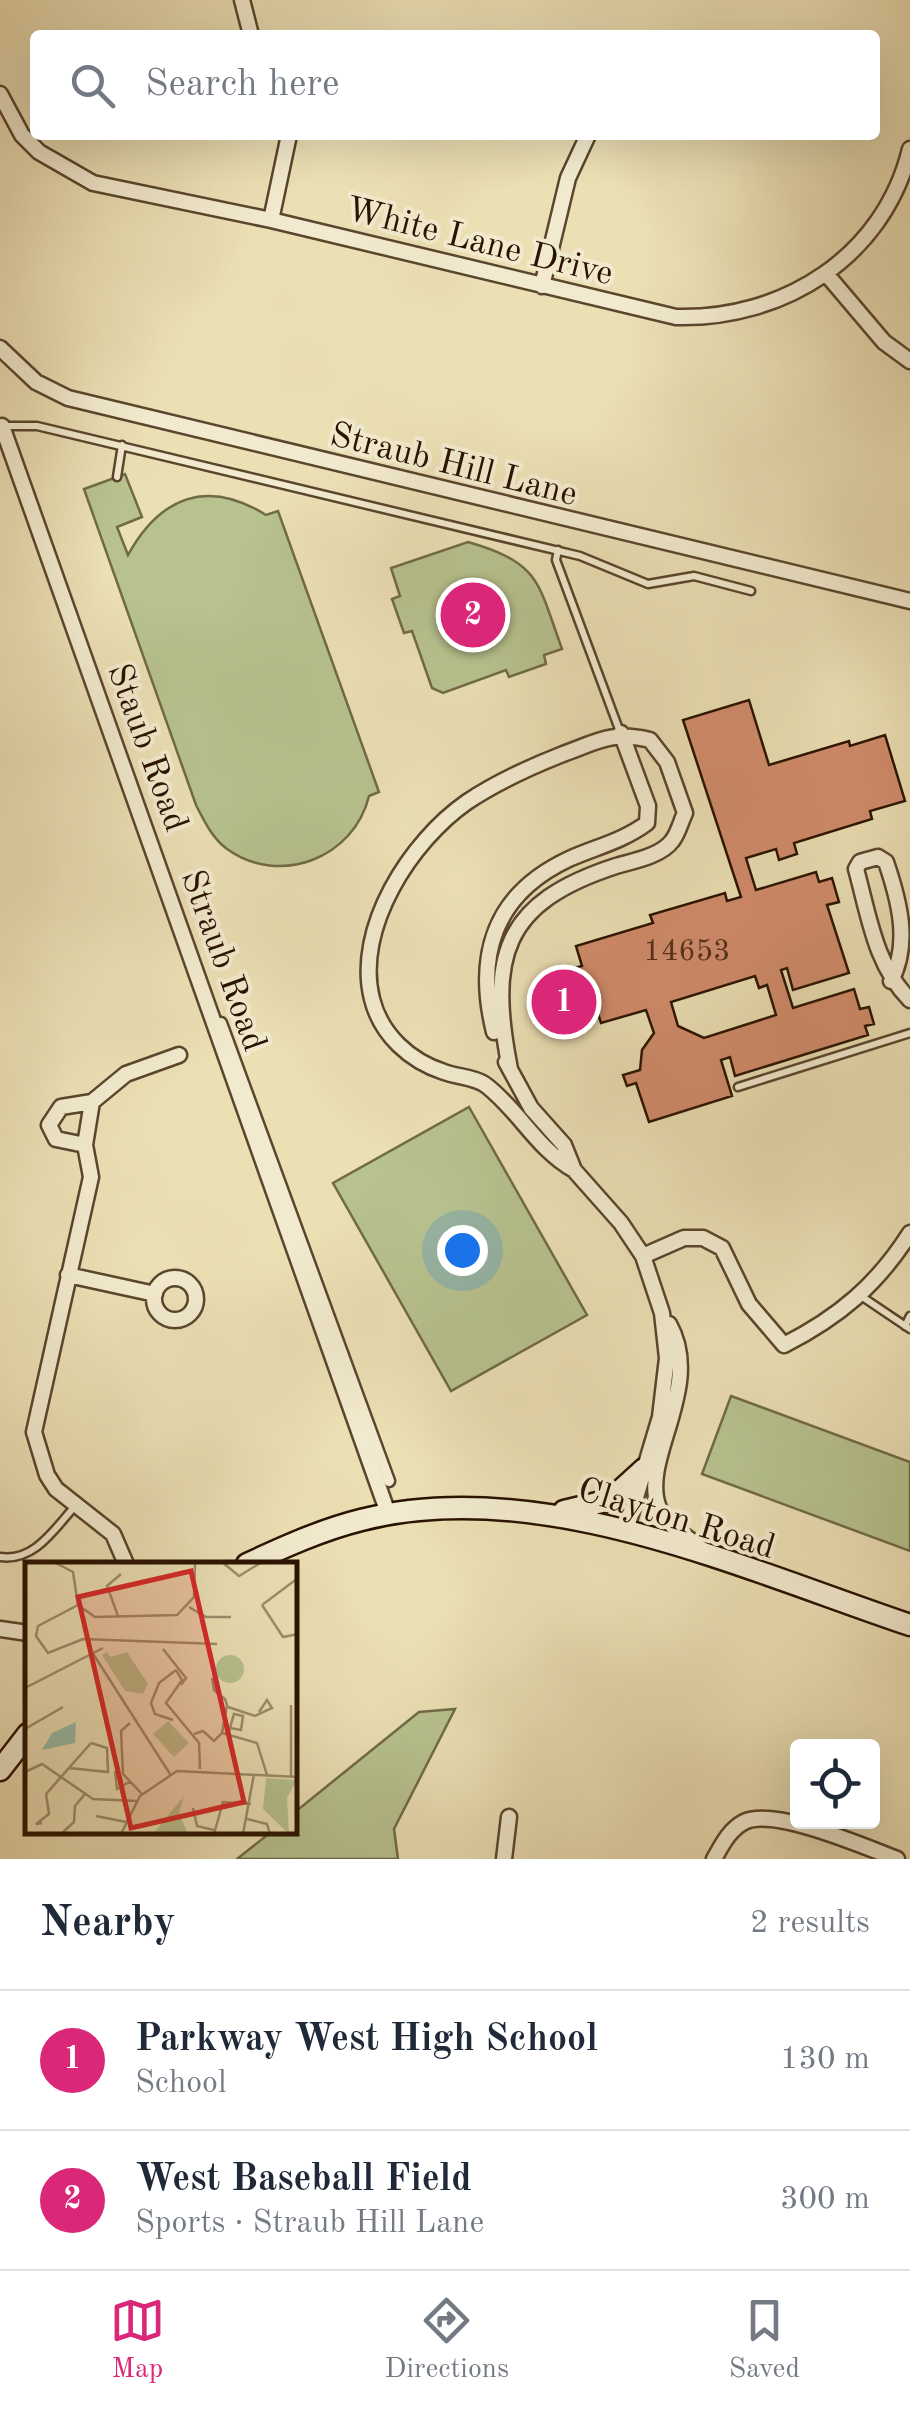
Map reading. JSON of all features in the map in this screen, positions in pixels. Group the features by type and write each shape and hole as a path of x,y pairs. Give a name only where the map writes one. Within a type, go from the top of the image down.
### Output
{"main road":[{"path":"550,1513 610,1500 644,1469"},
{"name":"Clayton Road","path":"251,1562 296,1541 364,1519 497,1509 550,1513 626,1532 910,1625"},
{"path":"0,1770 25,1738"}],"street":[{"path":"242,0 251,30"},
{"name":"White Lane Drive","path":"0,94 22,135 74,175 676,317 726,316 828,276 884,210 910,149"},
{"path":"271,220 288,140"},
{"path":"542,286 568,178 586,140"},
{"path":"828,276 884,342 910,361"},
{"name":"Straub Hill Lane","path":"0,348 36,382 68,398 910,600"},
{"name":"Staub Road","path":"1,426 389,1481"},
{"name":"Straub Road","path":"1,426 389,1516"},
{"path":"510,1069 500,982 512,938 526,917 564,884 672,843 685,813 667,762 650,740 621,733 532,766 466,803 440,826 402,872 387,901 369,965 372,999 386,1031 412,1057 442,1072 484,1083 551,1157 574,1170"},
{"path":"621,733 648,806 646,823 628,837 543,872 516,896 492,941 486,964 490,1018 510,1069 531,1108 564,1145 574,1170 621,1224 642,1256 667,1333 660,1417 626,1532"},
{"path":"891,981 908,955 909,938 886,862 878,856 860,862 856,869 878,954 891,981 910,1000"},
{"path":"86,1145 56,1139 49,1126 61,1107 92,1102 126,1074 178,1055"},
{"path":"92,1102 86,1145 90,1177 34,1432 47,1475 113,1534 125,1562"},
{"path":"642,1256 684,1238 703,1238 722,1248 749,1304 784,1345 818,1328 861,1296 910,1232"},
{"path":"68,1275 155,1294"},
{"path":"662,1313 679,1342 680,1366 676,1406 656,1486 657,1505 665,1518 716,1561"},
{"path":"0,1629 25,1633"},
{"path":"504,1859 510,1817"},
{"path":"714,1859 732,1831 744,1822 773,1817 897,1859"}],"lane":[{"path":"1,426 38,426 558,550 648,584 694,576 751,590"},
{"path":"117,477 122,445"},
{"path":"558,550 556,560 621,733"},
{"path":"738,1087 910,1034"},
{"path":"861,1296 908,1327 910,1316"},
{"path":"0,1556 14,1559 39,1546 77,1504"}],"green space":[{"path":"125,474 142,517 117,527 128,555 155,519 187,499 224,497 266,515 278,511 379,792 369,796 361,818 348,836 312,860 269,865 248,860 217,840 196,805 84,489"},
{"path":"468,542 510,558 533,579 562,649 544,655 546,664 509,677 506,670 443,693 432,688 412,631 404,633 392,599 400,596 391,568"},
{"path":"469,1107 587,1315 451,1391 333,1183"},
{"path":"731,1396 910,1462 910,1551 702,1474"},
{"path":"455,1709 394,1829 398,1859 237,1859 268,1834 298,1834 298,1810 419,1712"}],"building":[{"path":"749,700 769,765 849,741 850,746 885,735 905,801 870,811 872,819 794,843 797,854 779,860 776,849 746,858 756,890 816,872 819,882 832,878 839,902 827,905 849,973 793,990 787,968 781,970 793,1008 854,989 860,1009 869,1007 874,1024 865,1026 868,1035 735,1076 730,1057 721,1060 732,1096 649,1122 636,1083 627,1086 623,1075 640,1070 642,1050 654,1033 646,1010 601,1023 588,981 576,984 571,969 582,966 576,946 653,923 650,915 725,893 727,901 741,897 683,720","holes":["755,976 759,988 767,985 776,1015 704,1038 678,1026 671,1002"]}],"place":[{"name":"West Baseball Field","path":"473,615"},
{"name":"Parkway West High School","path":"564,1002"}]}
